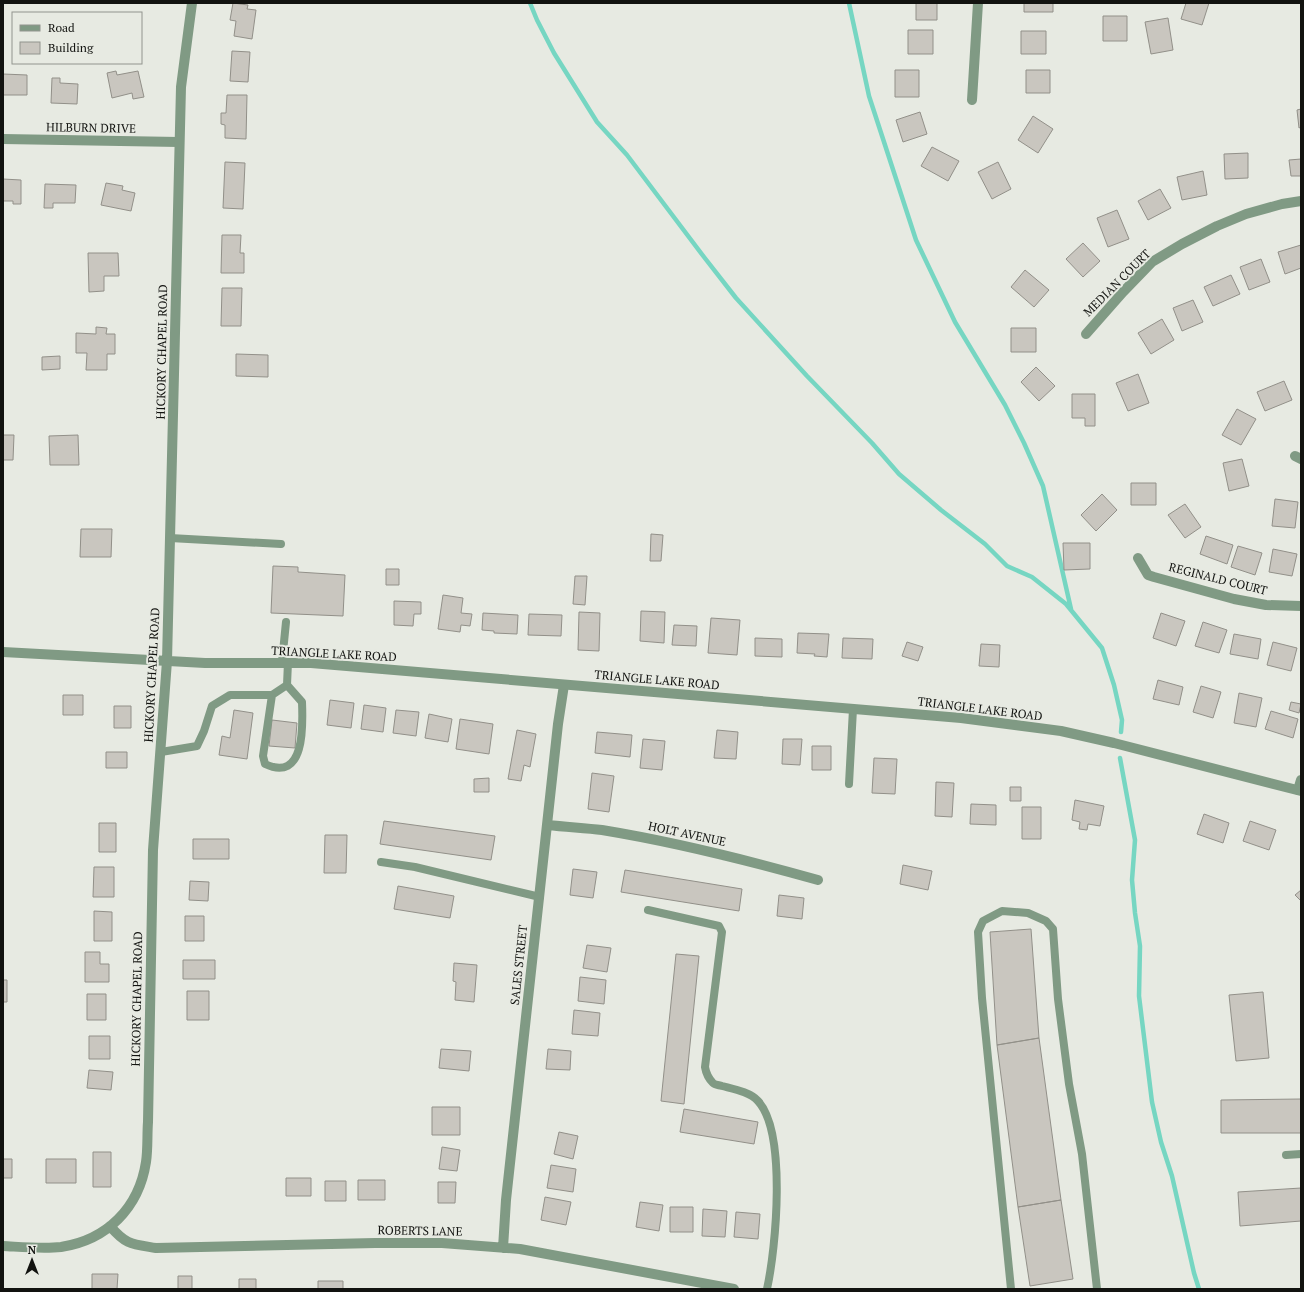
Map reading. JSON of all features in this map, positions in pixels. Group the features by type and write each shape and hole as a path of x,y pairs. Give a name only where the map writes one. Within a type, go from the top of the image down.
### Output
{"street":[{"name":"HICKORY CHAPEL ROAD","path":"3,1246 59,1247 78,1244 97,1236 117,1221 130,1206 140,1187 146,1162 153,850 167,661 181,87 192,3"},
{"path":"972,100 978,3"},
{"name":"HILBURN DRIVE","path":"3,139 179,142"},
{"name":"MEDIAN COURT","path":"1086,334 1152,262 1182,244 1217,226 1246,214 1282,204 1301,201"},
{"name":"REGINALD COURT","path":"1138,558 1148,575 1154,577 1234,599 1266,605 1301,606"},
{"name":"TRIANGLE LAKE ROAD","path":"3,652 205,663 311,663 961,718 1060,731 1122,745 1300,791"},
{"name":"SALES STREET","path":"503,1248 506,1200 558,724 564,685"},
{"path":"1300,791 1301,780"},
{"name":"HOLT AVENUE","path":"548,825 602,830 698,849 755,862 818,880"},
{"name":"ROBERTS LANE","path":"110,1226 120,1238 132,1244 156,1248 442,1243 520,1249 734,1289"}],"lane":[{"path":"170,538 281,544"},
{"path":"272,695 263,756 265,764 274,768 282,768 297,758 303,722 302,702 287,685 285,662 286,622"},
{"path":"161,752 197,746 204,731 212,706 230,695 272,695 287,685"},
{"path":"849,784 853,709"},
{"path":"381,862 415,867 540,897"},
{"path":"648,910 719,926 722,932 705,1067 707,1075 714,1083 746,1093 758,1100 769,1120 776,1148 776,1208 772,1265 767,1289"},
{"path":"1011,1289 983,1006 978,932 983,921 1002,911 1028,913 1046,921 1052,929 1058,999 1069,1084 1082,1154 1097,1289"},
{"path":"1286,1155 1301,1154"}],"building":[{"path":"233,3 248,5 247,9 256,10 252,39 234,36 236,21 230,20"},
{"path":"916,3 937,3 937,20 916,20"},
{"path":"1024,3 1053,3 1053,12 1024,12"},
{"path":"1186,3 1209,3 1202,25 1181,19"},
{"path":"1103,16 1127,16 1127,41 1103,41"},
{"path":"1168,18 1173,50 1151,54 1145,22"},
{"path":"908,30 933,30 933,54 908,54"},
{"path":"1021,31 1046,31 1046,54 1021,54"},
{"path":"232,51 250,52 248,82 230,81"},
{"path":"895,70 919,70 919,97 895,97"},
{"path":"1026,70 1050,70 1050,93 1026,93"},
{"path":"116,71 117,75 138,71 144,97 133,99 132,93 112,98 107,73"},
{"path":"3,74 27,75 27,95 3,95"},
{"path":"52,78 60,78 60,83 78,84 77,104 51,103"},
{"path":"227,95 247,95 246,139 225,138 225,125 221,124 221,113 226,113"},
{"path":"1301,109 1301,127 1299,128 1297,110"},
{"path":"920,112 927,134 903,142 896,120"},
{"path":"1033,116 1053,129 1038,153 1018,140"},
{"path":"932,147 959,161 948,181 921,166"},
{"path":"1248,153 1248,178 1225,179 1224,154"},
{"path":"1301,159 1301,176 1291,176 1289,160"},
{"path":"225,162 245,163 243,209 223,208"},
{"path":"998,162 1011,189 992,199 978,172"},
{"path":"1203,171 1207,195 1182,200 1177,177"},
{"path":"3,179 21,180 21,204 13,204 13,201 3,201"},
{"path":"106,183 123,186 122,190 135,193 131,211 101,205"},
{"path":"45,184 76,185 75,203 53,203 53,208 44,208"},
{"path":"1160,189 1171,208 1148,220 1138,201"},
{"path":"1117,210 1129,239 1108,247 1097,218"},
{"path":"222,235 241,235 240,253 244,253 244,273 221,273"},
{"path":"1083,243 1100,261 1083,277 1066,259"},
{"path":"1301,245 1301,268 1285,274 1278,252"},
{"path":"88,253 118,253 119,276 104,276 104,291 89,292"},
{"path":"1261,259 1270,282 1249,290 1240,267"},
{"path":"1025,270 1049,290 1034,307 1011,287"},
{"path":"1231,275 1240,294 1213,306 1204,287"},
{"path":"222,288 242,288 241,326 221,326"},
{"path":"1193,300 1203,322 1182,331 1173,308"},
{"path":"1162,319 1174,340 1151,354 1138,333"},
{"path":"96,327 107,328 106,334 115,334 115,354 107,354 107,370 86,370 87,353 76,353 76,333 96,334"},
{"path":"1011,328 1036,328 1036,352 1011,352"},
{"path":"236,354 268,355 268,377 236,376"},
{"path":"60,356 60,369 42,370 42,357"},
{"path":"1036,367 1055,386 1039,401 1021,382"},
{"path":"1138,374 1149,403 1128,411 1116,383"},
{"path":"1284,381 1292,400 1265,411 1257,392"},
{"path":"1072,394 1095,394 1095,426 1085,426 1085,418 1072,418"},
{"path":"1237,409 1256,419 1241,445 1222,435"},
{"path":"3,435 14,435 13,460 3,460"},
{"path":"78,435 79,465 50,465 49,436"},
{"path":"1242,459 1249,486 1229,491 1223,463"},
{"path":"1131,483 1156,483 1156,505 1131,505"},
{"path":"1102,494 1117,510 1096,531 1081,515"},
{"path":"1275,499 1298,502 1295,528 1272,526"},
{"path":"1185,504 1201,527 1185,538 1168,515"},
{"path":"81,529 112,529 111,557 80,557"},
{"path":"651,534 663,535 661,561 650,561"},
{"path":"1206,536 1233,545 1227,564 1200,554"},
{"path":"1063,543 1090,543 1090,569 1064,570"},
{"path":"1238,546 1262,553 1255,575 1231,567"},
{"path":"1273,549 1297,554 1292,576 1269,572"},
{"path":"273,566 298,567 298,572 345,575 343,616 271,613"},
{"path":"386,569 399,569 399,585 386,585"},
{"path":"575,576 587,576 585,605 573,604"},
{"path":"443,595 463,598 461,613 472,614 470,626 461,625 460,632 438,629"},
{"path":"394,601 421,602 421,614 414,614 413,626 394,625"},
{"path":"641,611 665,612 664,643 640,641"},
{"path":"579,612 600,613 599,651 578,650"},
{"path":"483,613 518,615 517,634 494,633 494,631 482,630"},
{"path":"1161,613 1185,621 1176,646 1153,638"},
{"path":"529,614 562,615 561,636 528,635"},
{"path":"711,618 740,620 737,655 708,653"},
{"path":"1203,622 1227,630 1219,653 1195,646"},
{"path":"674,625 697,626 696,646 672,645"},
{"path":"798,633 829,634 827,657 814,656 815,654 797,653"},
{"path":"1234,634 1261,639 1258,659 1230,654"},
{"path":"755,638 782,639 782,657 755,656"},
{"path":"843,638 873,639 872,659 842,658"},
{"path":"907,642 923,647 918,661 902,656"},
{"path":"1273,642 1297,648 1291,671 1267,665"},
{"path":"981,644 1000,645 999,667 979,666"},
{"path":"1158,680 1183,687 1179,705 1153,699"},
{"path":"1201,686 1221,692 1213,718 1193,712"},
{"path":"1239,693 1262,698 1256,727 1234,723"},
{"path":"63,695 83,695 83,715 63,715"},
{"path":"330,700 354,703 351,728 327,725"},
{"path":"1291,702 1301,704 1299,713 1289,710"},
{"path":"364,705 386,708 383,732 361,729"},
{"path":"114,706 131,706 131,728 114,728"},
{"path":"234,710 253,713 247,759 219,755 222,736 230,738"},
{"path":"396,710 419,712 416,736 393,733"},
{"path":"1271,711 1298,719 1293,738 1265,729"},
{"path":"429,714 452,719 448,742 425,738"},
{"path":"460,719 493,724 489,754 456,749"},
{"path":"272,720 297,723 295,748 269,746"},
{"path":"517,730 536,734 530,767 524,765 521,781 508,779"},
{"path":"717,730 738,732 736,759 714,758"},
{"path":"597,732 632,735 630,757 595,753"},
{"path":"643,739 665,741 662,770 640,768"},
{"path":"783,739 802,739 800,765 782,764"},
{"path":"812,746 831,746 831,770 812,770"},
{"path":"106,752 127,752 127,768 106,768"},
{"path":"874,758 897,759 895,794 872,793"},
{"path":"592,773 614,776 609,812 588,809"},
{"path":"489,778 489,792 474,792 474,779"},
{"path":"936,782 954,783 952,817 935,816"},
{"path":"1010,787 1021,787 1021,801 1010,801"},
{"path":"1075,800 1104,806 1100,826 1088,824 1087,830 1079,829 1080,822 1072,820"},
{"path":"971,804 996,805 996,825 970,824"},
{"path":"1022,807 1041,807 1041,839 1022,839"},
{"path":"1204,814 1229,823 1223,843 1197,834"},
{"path":"384,821 495,836 491,860 380,844"},
{"path":"1250,821 1276,830 1269,850 1243,841"},
{"path":"99,823 116,823 116,852 99,852"},
{"path":"325,835 347,835 346,873 324,873"},
{"path":"193,839 229,839 229,859 193,859"},
{"path":"903,865 932,871 928,890 900,884"},
{"path":"94,867 114,867 114,897 93,897"},
{"path":"573,869 597,872 593,898 570,895"},
{"path":"625,870 742,889 739,911 621,892"},
{"path":"190,881 209,882 208,901 189,900"},
{"path":"398,886 454,896 450,918 394,909"},
{"path":"1301,890 1301,901 1295,895"},
{"path":"779,895 804,898 802,919 777,916"},
{"path":"94,911 112,912 112,941 94,941"},
{"path":"185,916 204,916 204,941 185,941"},
{"path":"1031,929 1039,1038 997,1045 990,932"},
{"path":"587,945 611,948 607,972 583,968"},
{"path":"85,952 100,952 100,964 109,964 109,982 85,982"},
{"path":"676,954 699,956 684,1104 661,1101"},
{"path":"183,960 215,960 215,979 183,979"},
{"path":"454,963 477,965 474,1002 455,1000 456,982 453,981"},
{"path":"580,977 606,980 604,1004 578,1001"},
{"path":"3,980 7,980 7,1002 3,1002"},
{"path":"187,991 209,991 209,1020 187,1020"},
{"path":"1263,992 1269,1058 1236,1061 1229,995"},
{"path":"87,994 106,994 106,1020 87,1020"},
{"path":"574,1010 600,1013 598,1036 572,1034"},
{"path":"89,1036 110,1036 110,1059 89,1059"},
{"path":"1039,1038 1061,1200 1018,1207 997,1045"},
{"path":"441,1049 471,1051 469,1071 439,1068"},
{"path":"548,1049 571,1051 570,1070 546,1069"},
{"path":"89,1070 113,1072 111,1090 87,1088"},
{"path":"1301,1099 1301,1133 1221,1133 1221,1100"},
{"path":"432,1107 460,1107 460,1135 432,1135"},
{"path":"684,1109 758,1122 754,1144 680,1132"},
{"path":"559,1132 578,1136 573,1159 554,1154"},
{"path":"442,1147 460,1150 457,1171 439,1169"},
{"path":"93,1152 111,1152 111,1187 93,1187"},
{"path":"3,1159 12,1159 12,1178 3,1178"},
{"path":"46,1159 76,1159 76,1183 46,1183"},
{"path":"551,1165 576,1169 573,1192 547,1188"},
{"path":"286,1178 311,1178 311,1196 286,1196"},
{"path":"358,1180 385,1180 385,1200 358,1200"},
{"path":"325,1181 346,1181 346,1201 325,1201"},
{"path":"438,1182 456,1182 455,1203 438,1203"},
{"path":"1301,1188 1301,1221 1240,1226 1238,1192"},
{"path":"545,1197 571,1202 566,1225 541,1220"},
{"path":"1061,1200 1073,1279 1030,1286 1018,1207"},
{"path":"640,1202 663,1205 659,1231 636,1227"},
{"path":"670,1207 693,1207 693,1232 670,1232"},
{"path":"703,1209 727,1211 725,1237 702,1236"},
{"path":"736,1212 760,1214 758,1239 734,1237"},
{"path":"92,1274 118,1274 117,1289 92,1289"},
{"path":"178,1276 192,1276 192,1289 178,1289"},
{"path":"239,1279 256,1279 256,1289 239,1289"},
{"path":"318,1281 343,1281 343,1289 318,1289"}],"waterway":[{"path":"530,3 554,53 597,122 627,155 736,298 807,376 872,443 899,474 941,510 985,544 1007,566 1032,577 1066,604 1102,648 1114,685 1122,720 1121,732"},
{"path":"849,3 869,96 916,240 955,322 1005,405 1043,486 1071,609"},
{"path":"1120,758 1135,840 1132,880 1140,946 1139,996 1152,1102 1161,1142 1172,1176 1199,1289"}]}
